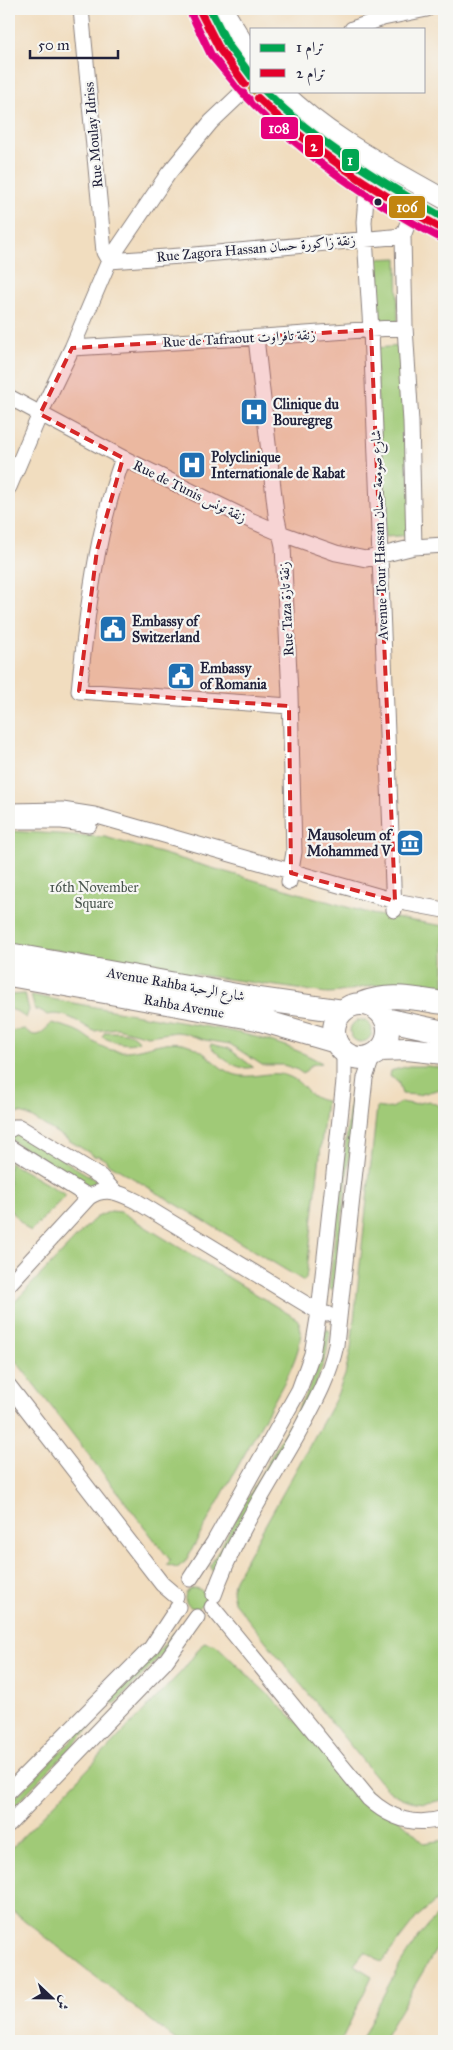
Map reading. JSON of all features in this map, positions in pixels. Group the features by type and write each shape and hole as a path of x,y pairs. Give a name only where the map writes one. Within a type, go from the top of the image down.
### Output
{"highway":[{"name":"Avenue Rahba شارع الرحبة","path":"9,954 268,1000 352,1008"},
{"name":"Rahba Avenue","path":"16,979 256,1019 340,1047"},
{"path":"444,1003 394,996 376,998 352,1008 335,1026 334,1034 340,1047 355,1058 377,1052 408,1049 444,1053"},
{"path":"352,1008 375,1008 385,1019 387,1035 377,1052"},
{"path":"385,1019 444,1032"}],"main road":[{"path":"200,9 219,49 250,86"},
{"path":"223,9 250,54"},
{"path":"256,92 276,113 324,155 367,185 412,212 444,228"},
{"path":"283,92 320,124 380,164 444,199"}],"street":[{"name":"Rue Moulay Idriss","path":"81,9 104,252 109,261"},
{"path":"355,28 383,18 427,9"},
{"path":"9,488 109,261 168,174 211,122 250,90"},
{"name":"Avenue Tour Hassan شارع صومعة حسان","path":"380,164 367,185 364,222 371,330 392,887 395,905"},
{"path":"414,547 403,236 412,212 425,189"},
{"name":"Rue Zagora Hassan زنقة زاكورة حسان","path":"109,261 403,236"},
{"name":"Rue de Tafraout زنقة تافراوت","path":"72,348 256,338 405,327"},
{"name":"Rue Taza زنقة تازة","path":"256,338 276,514 283,546 294,852 290,877"},
{"name":"Rue de Tunis زنقة تونس","path":"9,398 123,458 280,533 352,557 366,558 414,547 444,544"},
{"path":"123,458 106,510 97,550 79,691 290,706"},
{"path":"9,811 62,810 94,815 290,877"},
{"path":"9,821 62,821 93,825 444,919"},
{"path":"395,905 444,910"},
{"path":"9,1791 151,1648 177,1602 180,1586 190,1579 214,1542 299,1390 312,1354 319,1312 344,1081 340,1047"},
{"path":"9,1386 189,1617 206,1614 232,1552 326,1380 336,1345 365,1078 377,1052"},
{"path":"9,1130 14,1127 20,1127 101,1177 114,1191 136,1201 319,1312 339,1316"},
{"path":"9,1146 89,1197"},
{"path":"9,1284 89,1197 102,1191 114,1191"},
{"path":"190,1579 203,1581 210,1586 213,1601 369,1799 381,1810 396,1818 413,1822 430,1822 444,1818"},
{"path":"9,1824 165,1662 197,1617"},
{"path":"91,1708 106,1723"}],"highlighted area":[{"path":"371,330 395,901 291,873 289,706 79,691 97,550 123,458 40,414 72,348"}],"green space":[{"path":"397,258 398,321 380,324 378,321 373,259"},
{"path":"402,346 412,535 385,537 375,348"},
{"name":"16th November Square","path":"9,831 105,837 371,914 444,926 444,993 385,985 326,993 185,973 79,952 9,946"},
{"path":"25,994 29,1010 26,1018 16,1011 9,1009 9,995"},
{"path":"31,995 247,1035 285,1046 322,1063 311,1065 303,1074 296,1069 283,1065 262,1065 230,1044 205,1040 184,1033 176,1032 148,1036 117,1028 94,1031 66,1016 47,1015 42,1011 35,1010"},
{"path":"361,1020 369,1023 372,1031 369,1039 361,1042 353,1039 350,1031 353,1023"},
{"path":"52,1023 71,1028 98,1045 118,1051 136,1050 171,1042 189,1045 201,1051 221,1068 233,1074 248,1076 276,1074 290,1077 300,1083 314,1097 326,1101 306,1279 304,1281 31,1117 21,1113 9,1113 9,1031 25,1029 29,1033 36,1035 43,1032"},
{"path":"105,1032 133,1035 139,1041 131,1044 116,1042 102,1037"},
{"path":"211,1044 228,1048 253,1067 241,1067 230,1063 210,1046"},
{"path":"409,1066 444,1068 444,1088 418,1095 402,1094 398,1081 389,1076 390,1071"},
{"path":"351,1096 354,1096 356,1099 334,1287 332,1290 329,1288"},
{"path":"429,1101 444,1108 444,1799 426,1803 402,1798 380,1782 234,1602 232,1591 235,1579 335,1400 345,1375 351,1348 377,1107 390,1108 400,1102 413,1104"},
{"path":"17,1132 96,1180 95,1186 89,1186 15,1143 11,1137"},
{"path":"9,1162 66,1195 30,1232 9,1209"},
{"path":"111,1211 121,1212 297,1319 300,1325 301,1333 298,1350 285,1381 185,1562 177,1568 167,1565 170,1560 9,1352 9,1308 91,1222"},
{"path":"326,1329 330,1332 326,1356 314,1389 212,1571 210,1566 310,1387 321,1356"},
{"path":"191,1588 199,1588 205,1594 205,1602 199,1608 191,1608 185,1602 185,1594"},
{"path":"176,1633 177,1635 171,1645 116,1703 112,1703 112,1698 157,1653 172,1634"},
{"path":"204,1642 216,1645 424,1843 444,1840 444,1894 417,1917 382,1962 365,1951 354,1965 372,1976 341,2041 177,2041 9,1908 9,1851 183,1670"},
{"path":"87,1725 88,1730 9,1811 9,1804"},
{"path":"444,1909 444,1936 382,2041 361,2041 396,1971 418,1938"}],"tram line":[{"name":"1","path":"210,9 228,45 250,74"},
{"name":"2","path":"201,13 220,50 245,84"},
{"name":"1","path":"266,92 328,145 373,176 444,218"},
{"name":"2","path":"258,98 300,135 344,168 391,199 439,227"}],"transit line":[{"name":"106","path":"200,9 219,49 250,86"},
{"name":"108","path":"191,13 211,55 244,94"},
{"name":"106","path":"256,92 298,131 344,167 393,199 444,228"},
{"name":"108","path":"248,98 314,158 387,208 439,237"}],"place":[{"name":"Clinique du Bouregreg","path":"254,412"},
{"name":"Polyclinique Internationale de Rabat","path":"192,465"},
{"name":"Embassy of Switzerland","path":"113,629"},
{"name":"Embassy of Romania","path":"181,676"},
{"name":"Mausoleum of Mohammed V","path":"410,843"}]}
